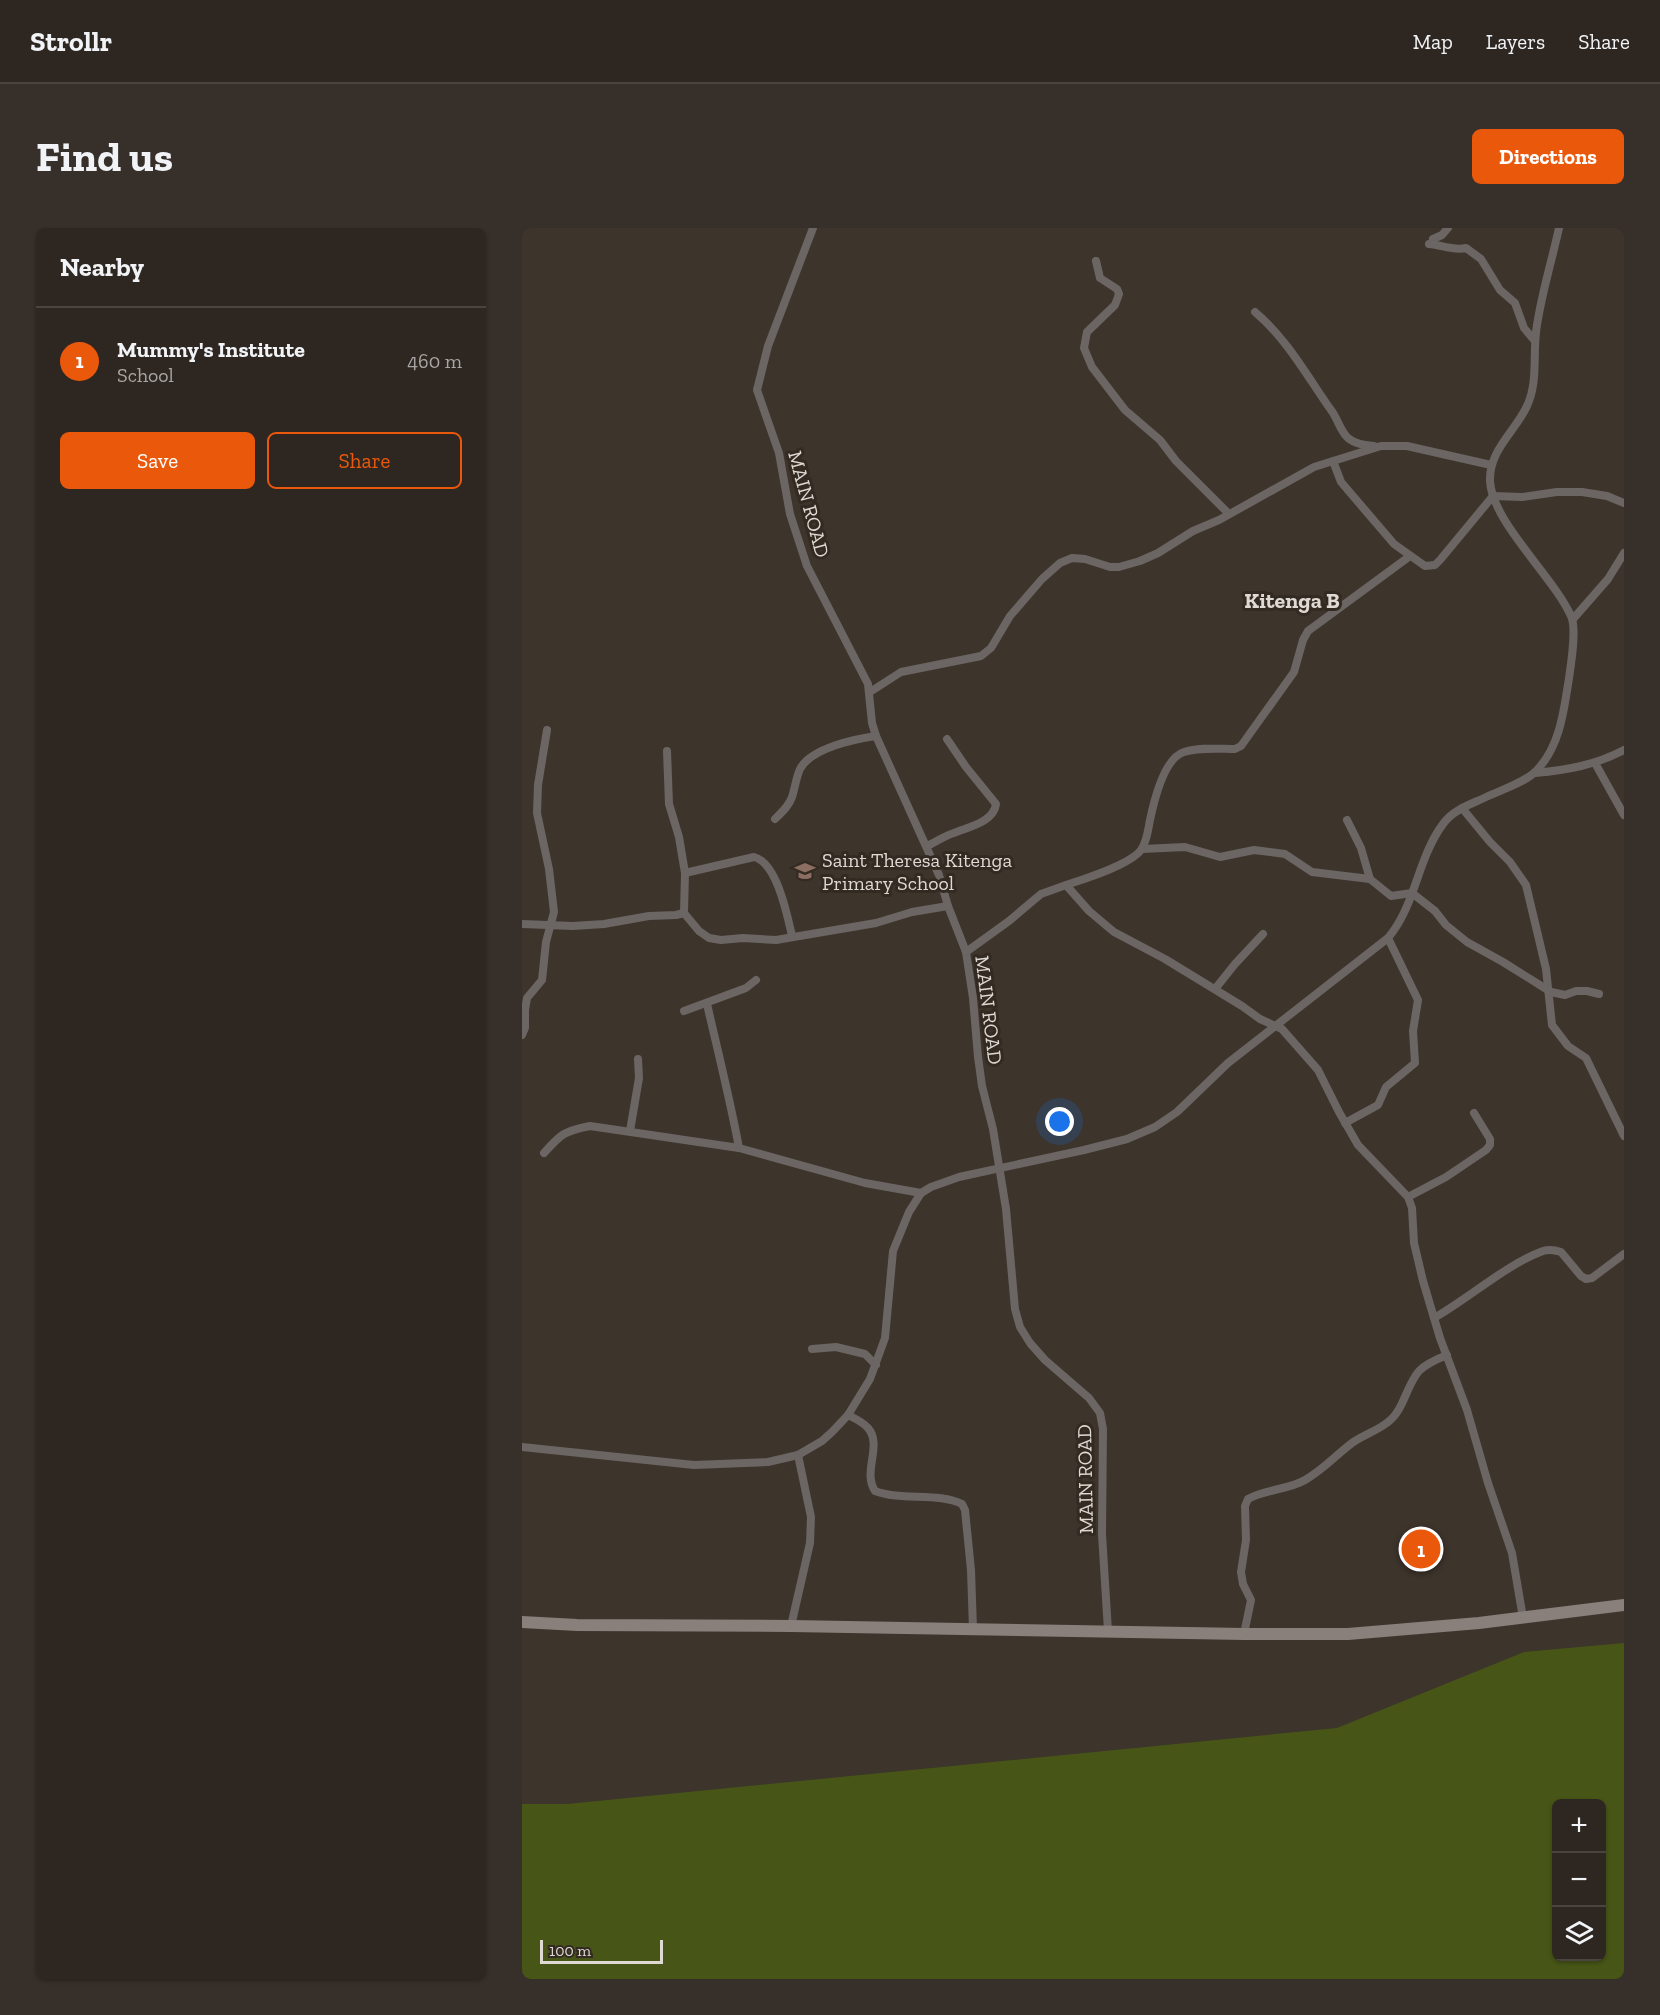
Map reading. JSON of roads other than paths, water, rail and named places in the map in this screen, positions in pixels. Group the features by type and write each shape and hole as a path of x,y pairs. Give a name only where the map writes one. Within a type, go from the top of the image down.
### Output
{"main road":[{"path":"522,1622 577,1625 1348,1634 1523,1618 1624,1605"}],"street":[{"name":"MAIN ROAD","path":"813,228 768,346 757,390 779,453 790,514 807,566 868,684 872,723 876,736 927,846 966,952 982,1086 1000,1169 1011,1247 1015,1309 1020,1328 1045,1360 1089,1398 1100,1413 1103,1429 1102,1534 1108,1630"},
{"path":"1448,228 1442,235 1431,241 1457,250 1466,248 1481,259 1500,290 1515,303 1524,328 1535,340"},
{"path":"1535,773 1548,755 1564,710 1571,660 1573,619 1562,598 1515,534 1492,496 1491,465 1501,444 1517,425 1528,402 1535,370 1537,323 1559,228"},
{"path":"1096,261 1100,278 1117,288 1119,294 1114,305 1087,332 1084,348 1092,367 1125,410 1160,440 1184,469 1229,513"},
{"path":"1255,312 1290,348 1346,436 1357,443 1407,446 1491,465"},
{"path":"870,692 901,672 981,656 991,648 1010,616 1042,579 1060,564 1072,558 1085,559 1110,567 1140,561 1300,473 1382,446"},
{"path":"1334,461 1341,482 1394,544 1425,566 1435,565 1492,496"},
{"path":"1492,496 1522,497 1557,492 1582,492 1607,496 1624,503"},
{"path":"1573,619 1608,579 1624,553"},
{"path":"966,952 1003,926 1041,894 1106,871 1137,855 1142,849 1155,797 1168,766 1176,755 1185,751 1235,749 1241,746 1294,672 1303,640 1308,631 1410,556"},
{"path":"522,1035 525,1028 527,998 542,980 546,942 554,912 549,869 537,813 537,785 547,730"},
{"path":"775,819 791,799 804,762 844,743 876,736"},
{"path":"927,846 981,822 996,808 996,804 947,739"},
{"path":"522,1447 694,1465 768,1462 798,1455 822,1441 848,1415 876,1365 885,1338 893,1251 909,1212 921,1193 959,1177 1127,1139 1155,1127 1177,1112 1228,1063 1388,938 1398,926 1435,836 1452,814 1535,773 1595,764 1624,750"},
{"path":"667,751 669,804 679,837 685,873 684,913 699,931 709,938 776,940 876,923 912,912 948,906"},
{"path":"1595,764 1624,815"},
{"path":"1462,808 1510,862 1526,885 1546,969 1552,1025 1568,1046 1586,1058 1624,1136"},
{"path":"1347,820 1361,848 1370,879 1391,897 1412,893 1435,911 1446,925 1467,942 1547,989 1558,994 1576,991 1599,994"},
{"path":"1142,849 1185,847 1220,857 1254,850 1285,854 1312,872 1370,879"},
{"path":"685,873 754,857 765,861 771,869 780,893 792,936"},
{"path":"1066,885 1089,911 1114,932 1165,959 1260,1019 1282,1029 1318,1070 1358,1145 1408,1197 1412,1208 1414,1242 1434,1318 1467,1410 1488,1483 1512,1553 1523,1618"},
{"path":"522,924 604,924 684,913"},
{"path":"1215,989 1263,934"},
{"path":"1345,1123 1378,1105 1386,1087 1415,1063 1413,1031 1418,1000 1388,938"},
{"path":"684,1011 746,988 756,980"},
{"path":"707,1004 739,1148"},
{"path":"630,1131 639,1078 638,1059"},
{"path":"1408,1197 1446,1177 1486,1150 1490,1139 1474,1113"},
{"path":"544,1153 560,1136 571,1130 590,1126 739,1148 856,1181 921,1193"},
{"path":"1434,1318 1520,1262 1545,1251 1562,1252 1586,1279 1592,1278 1624,1254"},
{"path":"812,1349 836,1347 866,1354 876,1365"},
{"path":"1244,1634 1251,1600 1243,1584 1241,1572 1246,1540 1245,1506 1248,1499 1303,1482 1329,1464 1364,1434 1385,1425 1401,1405 1420,1370 1447,1355"},
{"path":"848,1415 866,1426 873,1437 870,1484 875,1491 898,1496 951,1499 962,1504 965,1510 969,1553 972,1629"},
{"path":"790,1626 810,1543 809,1502 798,1455"}],"place":[{"name":"Saint Theresa Kitenga Primary School","path":"805,871"},
{"name":"Mummy's Institute","path":"1421,1549"}],"district":[{"name":"Kitenga B","path":"1292,600"}]}
